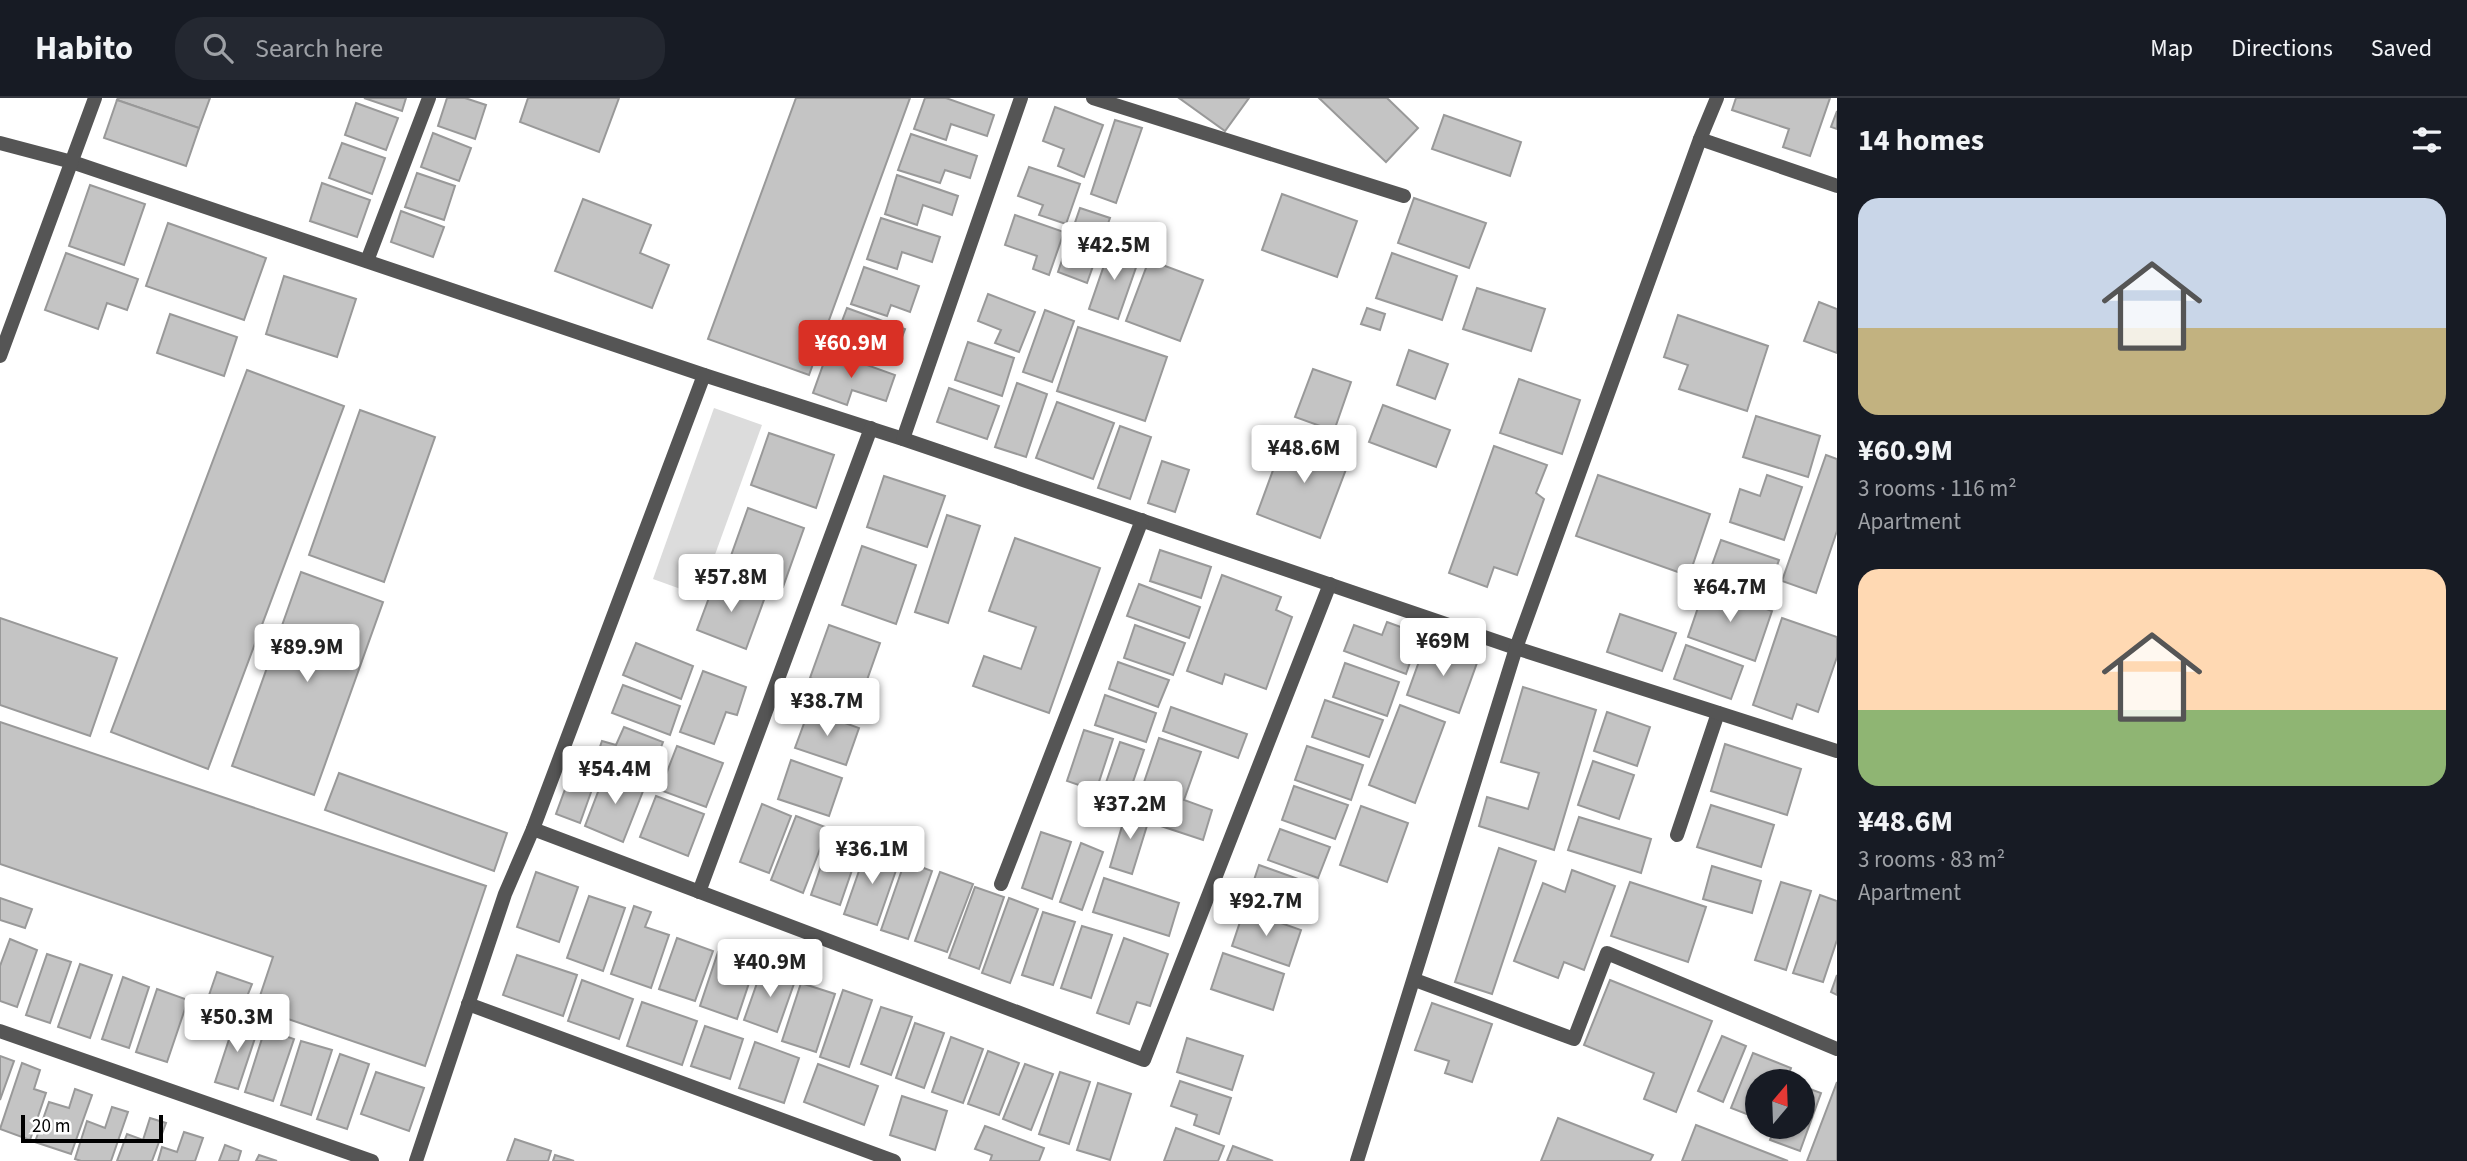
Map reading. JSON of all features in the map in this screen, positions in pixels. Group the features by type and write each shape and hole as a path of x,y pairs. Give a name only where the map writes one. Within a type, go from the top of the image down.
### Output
{"street":[{"path":"0,356 95,98"},
{"path":"367,261 429,98"},
{"path":"903,439 1021,98"},
{"path":"1093,98 1404,196"},
{"path":"1357,1161 1415,981 1516,648 1717,98"},
{"path":"1700,139 1837,186"},
{"path":"0,143 72,162 704,375 903,439 1516,648 1837,751"},
{"path":"416,1161 505,894 533,829 704,375"},
{"path":"699,892 870,429"},
{"path":"1001,884 1142,520"},
{"path":"533,829 1144,1060 1330,584"},
{"path":"1678,835 1718,713"},
{"path":"1415,981 1574,1039 1607,953 1837,1049"},
{"path":"468,1004 894,1161"},
{"path":"0,1031 372,1161"}],"shaded area":[{"path":"714,408 762,425 700,596 653,579"}],"building":[{"path":"210,98 199,128 117,100"},
{"path":"364,98 406,98 402,111"},
{"path":"447,98 465,98 486,105 475,139 438,126"},
{"path":"528,98 619,98 599,152 520,122"},
{"path":"796,98 910,98 809,375 708,339"},
{"path":"925,98 946,98 994,115 987,136 951,124 946,140 914,129"},
{"path":"1179,98 1249,98 1225,131"},
{"path":"1319,98 1387,98 1418,128 1386,162"},
{"path":"1736,98 1830,98 1810,156 1783,147 1789,129 1732,110"},
{"path":"117,100 199,128 186,166 104,138"},
{"path":"356,103 398,118 386,150 345,135"},
{"path":"1055,107 1103,125 1084,177 1058,166 1064,149 1043,141"},
{"path":"1837,111 1837,129 1831,127"},
{"path":"1444,115 1521,142 1510,176 1432,149"},
{"path":"1115,120 1142,128 1116,203 1091,194"},
{"path":"433,133 471,148 459,181 421,167"},
{"path":"911,134 977,156 970,178 945,170 940,183 898,170"},
{"path":"342,143 385,158 372,194 329,178"},
{"path":"1029,167 1080,184 1066,224 1039,215 1043,205 1018,196"},
{"path":"417,173 455,186 444,220 405,207"},
{"path":"897,175 958,196 952,215 923,205 917,225 885,214"},
{"path":"322,183 370,200 357,237 310,221"},
{"path":"90,185 145,204 124,265 69,246"},
{"path":"1282,194 1357,221 1337,277 1262,250"},
{"path":"1414,198 1486,223 1469,268 1398,243"},
{"path":"583,199 651,225 640,253 669,265 652,308 555,271"},
{"path":"1080,208 1110,218 1087,283 1058,272"},
{"path":"401,211 444,227 433,257 391,242"},
{"path":"1015,215 1064,232 1049,275 1033,269 1037,256 1005,245"},
{"path":"881,218 940,237 932,262 902,252 897,269 867,259"},
{"path":"168,223 266,258 244,320 146,286"},
{"path":"1111,245 1140,256 1118,319 1089,309"},
{"path":"66,253 138,279 127,310 107,303 98,329 45,310"},
{"path":"1392,253 1457,276 1442,320 1376,298"},
{"path":"1149,260 1203,280 1180,341 1126,321"},
{"path":"864,267 919,286 910,312 891,305 887,316 851,304"},
{"path":"284,276 356,299 337,357 266,334"},
{"path":"1477,288 1545,309 1531,351 1463,329"},
{"path":"988,294 1035,312 1019,352 995,343 1001,330 978,321"},
{"path":"1819,302 1837,309 1837,353 1804,341"},
{"path":"847,308 905,329 896,353 870,343 864,357 833,345"},
{"path":"1367,308 1385,314 1380,330 1361,324"},
{"path":"1045,310 1074,321 1052,382 1023,372"},
{"path":"170,314 237,337 224,376 157,353"},
{"path":"1678,315 1768,346 1747,411 1679,389 1688,365 1664,357"},
{"path":"1078,327 1167,357 1145,421 1057,391"},
{"path":"968,342 1014,358 1002,396 955,380"},
{"path":"1409,350 1448,364 1435,399 1397,385"},
{"path":"828,351 895,375 886,401 852,390 847,405 813,393"},
{"path":"1313,369 1351,382 1334,431 1295,417"},
{"path":"247,370 344,406 208,769 111,732"},
{"path":"1519,379 1580,400 1562,454 1500,433"},
{"path":"1017,383 1047,394 1026,457 995,447"},
{"path":"949,388 999,406 987,439 937,422"},
{"path":"1057,402 1114,423 1093,479 1036,458"},
{"path":"1383,405 1450,430 1436,467 1369,442"},
{"path":"360,410 435,437 384,582 309,555"},
{"path":"1756,416 1820,436 1808,477 1743,457"},
{"path":"1120,426 1151,437 1130,499 1098,488"},
{"path":"1287,432 1351,456 1320,538 1257,514"},
{"path":"769,433 834,455 816,508 751,485"},
{"path":"1494,446 1547,465 1536,493 1544,499 1517,575 1494,567 1487,587 1449,573"},
{"path":"1826,455 1837,459 1837,531 1816,593 1782,581"},
{"path":"1162,461 1189,470 1175,512 1148,503"},
{"path":"1598,475 1710,514 1689,576 1576,536"},
{"path":"1767,475 1802,487 1784,540 1730,522 1740,489 1760,496"},
{"path":"884,476 945,496 927,547 867,527"},
{"path":"748,508 804,528 783,587 727,567"},
{"path":"947,515 980,526 948,623 915,612"},
{"path":"1015,538 1100,568 1049,713 973,686 984,656 1021,669 1036,627 989,611"},
{"path":"1721,540 1779,560 1765,599 1707,579"},
{"path":"862,546 916,565 896,624 842,605"},
{"path":"1160,550 1211,567 1201,598 1150,581"},
{"path":"301,572 383,602 314,795 232,766"},
{"path":"1222,575 1281,597 1276,610 1292,617 1266,689 1225,674 1222,684 1187,671"},
{"path":"716,579 765,597 746,649 697,630"},
{"path":"1139,584 1200,607 1189,638 1127,616"},
{"path":"1705,587 1772,611 1755,661 1688,637"},
{"path":"1620,614 1676,633 1662,671 1607,652"},
{"path":"0,618 117,658 90,736 0,705"},
{"path":"1782,618 1837,637 1837,657 1818,712 1797,704 1792,719 1753,705"},
{"path":"1387,622 1420,634 1406,674 1344,651 1354,625 1382,635"},
{"path":"829,625 880,643 861,697 810,678"},
{"path":"1135,625 1185,643 1173,675 1124,658"},
{"path":"1426,642 1478,660 1459,713 1407,695"},
{"path":"636,643 693,666 681,699 623,675"},
{"path":"1686,645 1743,666 1731,699 1674,679"},
{"path":"1118,662 1169,680 1158,707 1109,689"},
{"path":"1345,663 1399,682 1387,716 1333,697"},
{"path":"703,671 746,687 737,715 726,712 714,744 680,732"},
{"path":"623,685 680,706 670,735 612,713"},
{"path":"1523,687 1596,710 1554,850 1479,826 1487,797 1528,809 1539,773 1501,762"},
{"path":"1105,695 1156,713 1146,742 1095,725"},
{"path":"1325,700 1383,720 1369,757 1312,737"},
{"path":"1400,705 1445,722 1415,803 1369,785"},
{"path":"1171,707 1247,734 1238,758 1163,731"},
{"path":"809,710 859,728 846,765 795,748"},
{"path":"1607,712 1650,727 1637,766 1594,751"},
{"path":"0,722 486,886 425,1066 256,1008 273,957 0,864"},
{"path":"624,727 663,742 648,781 595,761 602,741 616,745"},
{"path":"1084,730 1113,739 1096,791 1067,781"},
{"path":"1159,738 1201,752 1184,800 1212,810 1203,840 1161,826 1169,803 1140,794"},
{"path":"1120,742 1144,750 1125,805 1101,797"},
{"path":"1725,744 1801,769 1787,815 1711,791"},
{"path":"677,746 723,763 706,807 660,790"},
{"path":"1307,746 1363,765 1351,800 1295,780"},
{"path":"791,760 842,778 829,816 778,799"},
{"path":"1593,761 1634,775 1619,819 1578,805"},
{"path":"575,762 599,770 580,823 556,814"},
{"path":"606,771 645,786 623,842 585,826"},
{"path":"339,773 507,833 494,871 325,810"},
{"path":"1294,786 1348,805 1335,839 1282,820"},
{"path":"656,796 704,814 688,856 640,837"},
{"path":"762,804 791,816 769,873 740,862"},
{"path":"1711,805 1774,825 1761,867 1697,847"},
{"path":"1361,806 1408,823 1387,882 1340,865"},
{"path":"1127,809 1150,816 1132,874 1110,867"},
{"path":"796,816 828,828 803,893 771,880"},
{"path":"1579,817 1651,839 1641,873 1568,850"},
{"path":"1280,829 1330,847 1318,878 1268,860"},
{"path":"1041,832 1071,842 1052,899 1022,888"},
{"path":"832,834 861,844 840,905 811,895"},
{"path":"1081,843 1103,852 1082,910 1060,902"},
{"path":"867,848 900,859 877,925 844,914"},
{"path":"1499,848 1536,861 1492,994 1455,982"},
{"path":"905,861 932,871 908,939 881,930"},
{"path":"1259,865 1315,885 1303,920 1247,901"},
{"path":"1712,866 1761,881 1752,913 1703,899"},
{"path":"1572,870 1615,886 1584,970 1564,962 1558,978 1514,961 1543,883 1565,892"},
{"path":"536,872 578,887 559,942 517,927"},
{"path":"940,872 973,884 947,952 915,941"},
{"path":"1104,878 1179,903 1169,936 1093,912"},
{"path":"1630,882 1706,907 1688,962 1611,936"},
{"path":"1781,882 1811,891 1786,970 1755,960"},
{"path":"975,887 1004,897 979,969 949,958"},
{"path":"1820,895 1837,901 1837,940 1823,982 1793,973"},
{"path":"589,896 625,908 603,971 567,958"},
{"path":"0,898 32,909 25,928 0,920"},
{"path":"1009,898 1038,909 1010,983 982,973"},
{"path":"634,906 651,912 645,927 669,935 651,988 611,974"},
{"path":"1244,910 1301,930 1289,966 1232,946"},
{"path":"1043,912 1075,922 1053,985 1022,975"},
{"path":"1082,926 1112,935 1091,998 1061,988"},
{"path":"677,938 713,951 695,1001 659,989"},
{"path":"1124,938 1168,954 1150,1006 1137,1002 1129,1024 1097,1013"},
{"path":"10,939 37,950 17,1007 0,1001 0,966"},
{"path":"718,952 755,965 737,1019 700,1006"},
{"path":"1223,953 1284,974 1273,1010 1211,989"},
{"path":"47,954 71,962 50,1023 26,1015"},
{"path":"517,955 577,975 563,1016 503,995"},
{"path":"80,964 112,975 90,1038 58,1027"},
{"path":"763,966 796,978 777,1032 744,1020"},
{"path":"217,972 252,984 242,1009 208,998"},
{"path":"1837,975 1837,995 1831,992"},
{"path":"123,977 149,987 129,1048 102,1039"},
{"path":"582,980 633,999 619,1039 568,1021"},
{"path":"1610,980 1712,1021 1676,1112 1644,1099 1654,1073 1584,1045"},
{"path":"801,983 835,994 816,1052 782,1041"},
{"path":"157,989 188,1000 167,1062 136,1052"},
{"path":"843,990 872,1000 849,1067 820,1057"},
{"path":"642,1002 697,1021 682,1065 627,1046"},
{"path":"1432,1003 1492,1024 1472,1082 1445,1073 1449,1061 1415,1050"},
{"path":"881,1007 912,1017 891,1075 861,1064"},
{"path":"236,1018 259,1026 238,1089 215,1082"},
{"path":"915,1023 944,1033 924,1088 896,1078"},
{"path":"705,1026 743,1039 730,1079 691,1066"},
{"path":"265,1029 294,1039 273,1101 245,1092"},
{"path":"1722,1036 1746,1046 1723,1102 1698,1091"},
{"path":"951,1037 983,1049 963,1103 932,1092"},
{"path":"1187,1038 1243,1056 1232,1090 1177,1072"},
{"path":"301,1041 332,1050 311,1115 281,1105"},
{"path":"755,1042 799,1058 784,1103 739,1088"},
{"path":"988,1051 1019,1063 999,1115 968,1104"},
{"path":"1753,1053 1791,1068 1791,1069 1747,1069"},
{"path":"340,1054 369,1064 347,1129 317,1119"},
{"path":"0,1056 14,1061 0,1100"},
{"path":"22,1063 40,1070 34,1089 46,1093 30,1140 0,1129"},
{"path":"818,1064 878,1086 864,1125 804,1102"},
{"path":"1025,1064 1053,1074 1031,1130 1003,1119"},
{"path":"376,1072 424,1088 409,1131 361,1114"},
{"path":"1060,1072 1090,1082 1069,1144 1039,1134"},
{"path":"1745,1073 1745,1113 1731,1108"},
{"path":"1180,1081 1231,1098 1219,1134 1194,1125 1197,1115 1171,1106"},
{"path":"1837,1082 1837,1161 1807,1161"},
{"path":"1098,1083 1131,1094 1110,1160 1077,1150"},
{"path":"75,1089 92,1095 71,1154 35,1142 49,1102 69,1108"},
{"path":"1815,1091 1821,1093 1815,1110"},
{"path":"902,1096 947,1111 935,1150 890,1135"},
{"path":"112,1107 128,1112 111,1161 75,1159 87,1121 105,1128"},
{"path":"150,1118 166,1123 152,1161 117,1161 127,1134 143,1140"},
{"path":"1558,1118 1653,1155 1650,1161 1541,1161"},
{"path":"1696,1125 1788,1161 1682,1161"},
{"path":"985,1126 1044,1148 1039,1161 990,1161 992,1155 975,1149"},
{"path":"1176,1128 1224,1146 1218,1161 1164,1161"},
{"path":"184,1132 203,1138 195,1161 158,1161 162,1147 177,1152"},
{"path":"515,1139 551,1151 548,1161 507,1161"},
{"path":"1770,1139 1804,1139 1800,1151"},
{"path":"225,1145 241,1151 238,1161 219,1161"},
{"path":"1233,1146 1273,1161 1227,1161"},
{"path":"259,1155 277,1161 256,1161"},
{"path":"555,1155 574,1161 553,1161"}]}
